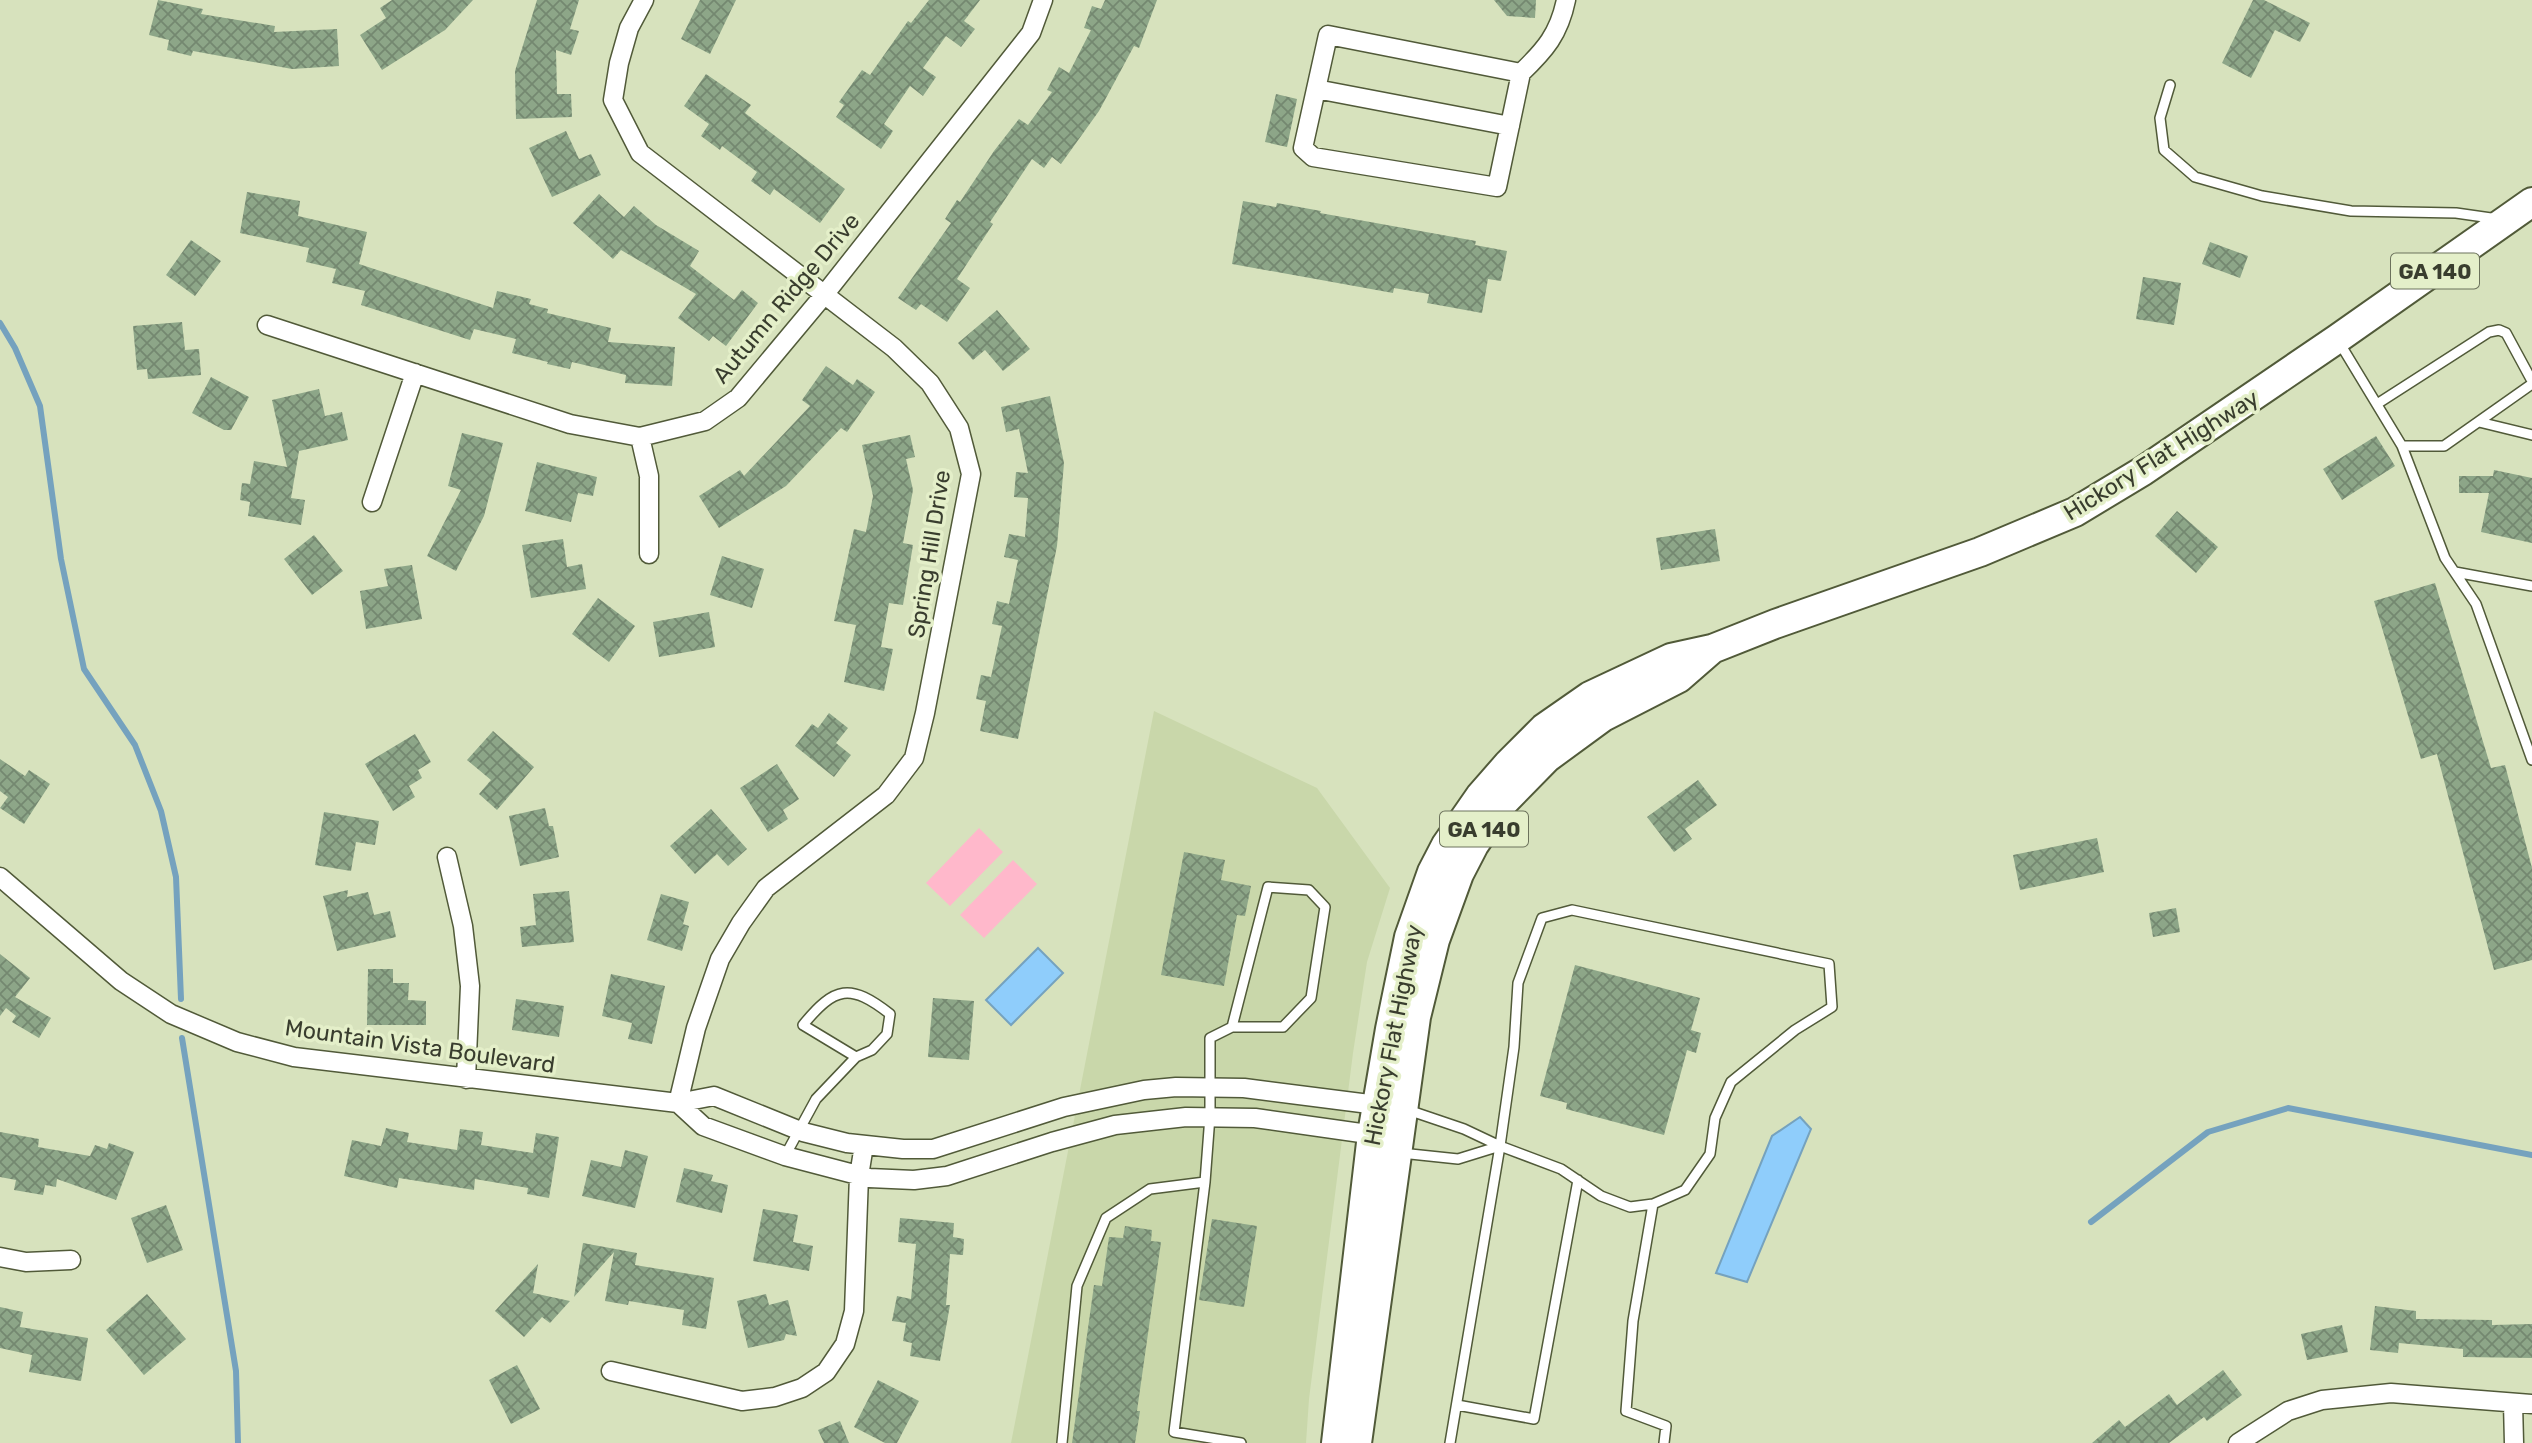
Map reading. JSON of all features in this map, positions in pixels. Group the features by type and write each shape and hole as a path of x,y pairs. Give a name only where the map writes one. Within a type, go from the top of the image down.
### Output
{"main road":[{"name":"Hickory Flat Highway","path":"1357,1443 1389,1142 1389,1106 1416,1017 1435,940 1459,874 1487,824 1524,780 1574,737 1639,696 1679,678 1712,649 1980,552 2075,512 2143,471 2337,340 2532,202"},
{"name":"Hickory Flat Highway","path":"1336,1443 1389,1142"}],"street":[{"name":"Spring Hill Drive","path":"644,0 629,28 619,63 613,100 640,153 894,348 930,383 959,428 971,474 914,758 886,795 766,888 741,923 720,959 700,1016 678,1103"},
{"name":"Autumn Ridge Drive","path":"267,325 570,424 640,437 705,421 738,398 824,295 1031,33 1043,0"},
{"path":"1521,73 1328,35 1303,148 1313,157 1497,187 1521,73 1544,51 1561,23 1566,0"},
{"path":"1316,89 1510,126"},
{"path":"372,502 415,373"},
{"path":"640,437 649,476 649,554"},
{"path":"447,857 463,926 470,986 466,1079"},
{"name":"Mountain Vista Boulevard","path":"0,877 121,981 171,1014 237,1042 294,1057 678,1103 714,1097 800,1131 847,1143 933,1149 1065,1107 1119,1093 1165,1088 1244,1088 1389,1106"},
{"path":"678,1103 704,1126 785,1156 859,1176 914,1180 947,1176 1115,1125 1210,1116 1255,1118 1389,1142"},
{"path":"611,1371 742,1401 775,1397 802,1388 826,1372 845,1344 854,1311 859,1176 864,1145"},
{"path":"0,1257 26,1262 71,1260"},
{"path":"2238,1443 2288,1411 2322,1400 2392,1393 2532,1404"},
{"path":"2513,1403 2514,1443"}],"lane":[{"path":"2170,85 2160,118 2164,150 2195,177 2262,196 2314,206 2407,214 2456,213 2507,220"},
{"path":"2377,404 2488,332 2499,330 2506,334 2532,382 2445,446 2402,446"},
{"path":"2337,340 2402,446 2440,547 2476,604 2532,760"},
{"path":"2479,422 2532,435"},
{"path":"2455,572 2532,586"},
{"path":"1232,1027 1268,887 1309,891 1325,907 1311,998 1283,1027 1232,1027 1210,1038 1210,1116 1205,1182 1174,1432 1241,1443"},
{"path":"1389,1106 1464,1129 1500,1146 1561,1169 1601,1196 1630,1207 1653,1204 1685,1190 1710,1154 1714,1118 1731,1082 1794,1030 1832,1007 1829,964 1572,911 1542,918 1518,983 1514,1047 1500,1146 1450,1443"},
{"path":"785,1156 816,1099 856,1057 872,1050 887,1034 890,1014 869,998 846,992 821,1002 803,1025 856,1057"},
{"path":"1389,1142 1458,1159 1500,1146"},
{"path":"1457,1405 1534,1419 1578,1180"},
{"path":"1062,1443 1077,1286 1107,1218 1150,1189 1205,1182"},
{"path":"1653,1204 1633,1321 1626,1411 1666,1426 1664,1443"}],"shaded area":[{"path":"1154,711 1317,788 1390,888 1367,962 1353,1053 1309,1399 1306,1443 1011,1443"},
{"path":"979,828 1003,852 950,906 926,883"},
{"path":"1013,860 1037,884 984,938 960,915"}],"water":[{"path":"1038,948 1063,973 1011,1025 986,1000"},
{"path":"1800,1117 1811,1129 1747,1282 1716,1273 1772,1136"}],"building":[{"path":"158,0 203,9 201,14 275,26 274,32 337,29 339,66 292,69 193,51 191,56 167,50 169,40 149,35"},
{"path":"392,0 473,0 445,30 382,70 360,35 386,18 380,8"},
{"path":"537,0 579,0 570,29 579,31 571,55 556,50 557,94 571,94 572,117 516,119 515,71"},
{"path":"700,0 736,0 710,54 681,39"},
{"path":"929,0 980,0 964,21 975,29 961,47 946,36 923,68 936,77 923,96 910,86 884,124 893,131 881,149 836,117 844,105 839,102 862,70 870,75 908,21 911,23"},
{"path":"1105,0 1157,0 1139,48 1134,46 1099,111 1061,164 1052,157 1044,168 1032,159 990,222 993,224 957,279 970,288 947,322 921,304 916,310 898,298 951,223 945,219 1019,119 1028,125 1052,92 1047,90 1059,67 1069,73 1091,30 1084,28 1092,6 1101,9"},
{"path":"1494,0 1536,0 1535,18 1507,16"},
{"path":"2253,0 2264,0 2310,23 2300,42 2275,30 2251,78 2222,63"},
{"path":"706,74 751,105 745,113 845,189 820,223 774,189 770,195 751,181 757,172 722,146 720,150 701,136 709,124 684,106"},
{"path":"1276,94 1297,99 1287,147 1265,142"},
{"path":"566,131 579,159 591,154 601,175 552,197 529,148"},
{"path":"247,192 300,201 298,216 367,232 359,264 493,308 497,291 531,299 529,304 548,309 547,313 611,328 608,342 675,347 672,386 625,383 626,375 572,362 570,369 547,364 548,362 512,353 516,339 474,329 470,340 361,305 365,291 332,283 336,269 306,262 309,248 240,233"},
{"path":"599,194 624,217 634,206 656,225 699,251 690,266 734,300 742,290 758,303 726,346 713,336 709,341 678,318 696,294 621,250 613,259 573,223"},
{"path":"1243,201 1276,207 1277,203 1476,241 1475,245 1507,251 1501,281 1488,279 1482,313 1427,303 1429,294 1394,288 1393,293 1232,264"},
{"path":"191,240 221,261 195,296 166,275"},
{"path":"2210,242 2248,256 2240,278 2202,264"},
{"path":"2143,277 2181,283 2174,325 2136,319"},
{"path":"997,310 1030,349 1003,371 985,350 973,360 958,343"},
{"path":"182,322 185,350 199,349 201,375 148,379 147,369 137,370 133,326"},
{"path":"826,366 853,385 857,379 875,392 847,432 841,428 786,486 719,528 699,496 740,470 744,476 810,406 802,400"},
{"path":"211,377 249,397 231,430 224,430 192,413"},
{"path":"319,389 325,416 342,412 348,440 299,451 291,498 305,500 301,525 248,516 250,502 240,500 242,483 250,484 254,461 287,467 272,400"},
{"path":"1050,396 1064,463 1057,546 1018,739 980,731 986,701 976,699 981,675 991,677 1002,626 992,624 997,601 1009,604 1018,560 1004,557 1009,534 1025,537 1028,498 1014,497 1016,472 1028,473 1019,429 1006,432 1001,407"},
{"path":"462,433 503,443 484,516 456,571 427,556 461,490 448,486"},
{"path":"910,435 915,457 906,459 913,490 903,543 913,545 903,605 889,603 881,647 893,649 884,691 844,682 856,625 834,621 854,529 866,532 873,496 862,445"},
{"path":"2376,436 2395,466 2342,500 2323,469"},
{"path":"537,462 597,477 593,496 578,493 571,522 525,511"},
{"path":"2494,470 2532,478 2532,543 2481,532 2489,493 2459,493 2459,476 2493,476"},
{"path":"2177,511 2218,547 2196,573 2155,536"},
{"path":"1715,529 1720,561 1661,570 1656,538"},
{"path":"314,535 343,571 312,595 284,559"},
{"path":"563,539 567,567 582,564 586,589 531,598 522,545"},
{"path":"722,556 764,569 752,608 710,595"},
{"path":"412,565 422,619 366,629 360,591 388,586 384,569"},
{"path":"2435,583 2491,768 2505,765 2532,868 2532,960 2494,970 2437,754 2421,759 2374,601"},
{"path":"598,598 635,626 609,662 572,634"},
{"path":"709,612 715,647 659,657 653,622"},
{"path":"829,713 848,728 836,743 851,755 834,777 795,746 812,724 818,728"},
{"path":"493,731 534,767 497,810 479,794 491,780 467,760"},
{"path":"415,734 431,762 418,770 422,778 409,786 415,797 393,811 365,764"},
{"path":"0,759 25,776 29,770 50,784 24,824 0,808 8,797 0,791"},
{"path":"777,764 799,799 783,810 788,819 768,832 740,788"},
{"path":"1698,780 1717,805 1685,829 1692,839 1674,852 1647,817"},
{"path":"545,808 549,826 553,826 559,857 520,866 509,816"},
{"path":"711,809 747,849 728,866 717,854 695,874 670,846"},
{"path":"324,812 379,821 375,845 356,842 351,871 315,865"},
{"path":"2097,838 2104,872 2020,890 2013,855"},
{"path":"1184,852 1225,860 1221,880 1251,886 1245,916 1237,915 1224,986 1161,975"},
{"path":"348,890 347,897 368,892 374,915 390,911 396,937 337,951 323,896"},
{"path":"569,891 574,942 522,947 520,927 536,925 533,894"},
{"path":"661,894 689,902 683,924 689,926 682,951 647,940"},
{"path":"2176,908 2180,932 2153,937 2149,913"},
{"path":"0,954 30,978 15,997 51,1018 39,1038 12,1022 16,1016 6,1008 0,1016"},
{"path":"1575,965 1700,998 1691,1030 1701,1033 1696,1053 1687,1050 1664,1135 1566,1109 1567,1103 1540,1096"},
{"path":"368,969 393,969 393,983 409,983 408,1000 426,1001 426,1025 367,1025"},
{"path":"611,974 665,986 652,1044 628,1039 632,1023 602,1016"},
{"path":"933,998 974,1001 969,1060 928,1057"},
{"path":"516,999 564,1006 559,1037 512,1030"},
{"path":"386,1128 409,1133 407,1142 457,1150 460,1129 483,1132 481,1145 533,1153 536,1133 559,1137 549,1198 527,1194 528,1188 475,1179 474,1190 399,1178 397,1188 344,1176 352,1140 381,1146"},
{"path":"0,1132 39,1139 38,1147 90,1156 95,1145 107,1149 109,1143 134,1152 116,1200 57,1179 56,1187 45,1185 43,1195 14,1190 16,1180 0,1177"},
{"path":"625,1150 648,1156 635,1208 582,1196 591,1160 621,1167"},
{"path":"684,1168 713,1175 711,1181 728,1185 722,1213 676,1202"},
{"path":"166,1205 183,1250 147,1263 131,1218"},
{"path":"763,1209 798,1215 793,1242 813,1246 809,1271 753,1261"},
{"path":"900,1218 954,1223 953,1237 964,1239 963,1255 950,1254 946,1305 950,1305 940,1361 910,1356 912,1343 903,1341 906,1323 892,1321 897,1296 911,1299 916,1244 898,1242"},
{"path":"1212,1219 1257,1226 1244,1307 1199,1300"},
{"path":"1125,1226 1152,1230 1151,1241 1161,1242 1137,1411 1140,1411 1135,1443 1072,1443 1094,1285 1102,1286 1109,1237 1123,1238"},
{"path":"583,1243 637,1253 635,1265 714,1278 706,1329 682,1325 684,1310 629,1301 628,1305 605,1301 614,1252 574,1297"},
{"path":"538,1264 533,1293 570,1301 550,1323 542,1317 524,1337 495,1311"},
{"path":"147,1294 186,1339 144,1375 106,1330"},
{"path":"766,1294 769,1305 788,1300 797,1336 786,1334 784,1340 748,1348 737,1301"},
{"path":"2375,1306 2416,1311 2416,1319 2492,1320 2492,1325 2532,1324 2532,1358 2463,1357 2463,1349 2399,1343 2398,1353 2370,1350"},
{"path":"0,1307 23,1312 20,1327 88,1338 81,1381 29,1372 32,1355 0,1348"},
{"path":"2342,1325 2348,1352 2307,1360 2301,1334"},
{"path":"517,1365 540,1409 511,1424 489,1380"},
{"path":"2223,1370 2242,1395 2207,1421 2204,1417 2169,1443 2092,1443 2119,1420 2125,1427 2169,1394 2177,1405"},
{"path":"878,1380 919,1401 897,1443 885,1443 854,1427"},
{"path":"840,1421 849,1443 824,1443 818,1430"}],"waterway":[{"path":"0,323 15,348 40,406 61,559 84,669 135,745 161,811 176,877 181,999"},
{"path":"182,1038 236,1371 238,1443"},
{"path":"2091,1222 2208,1132 2288,1108 2532,1155"}]}
